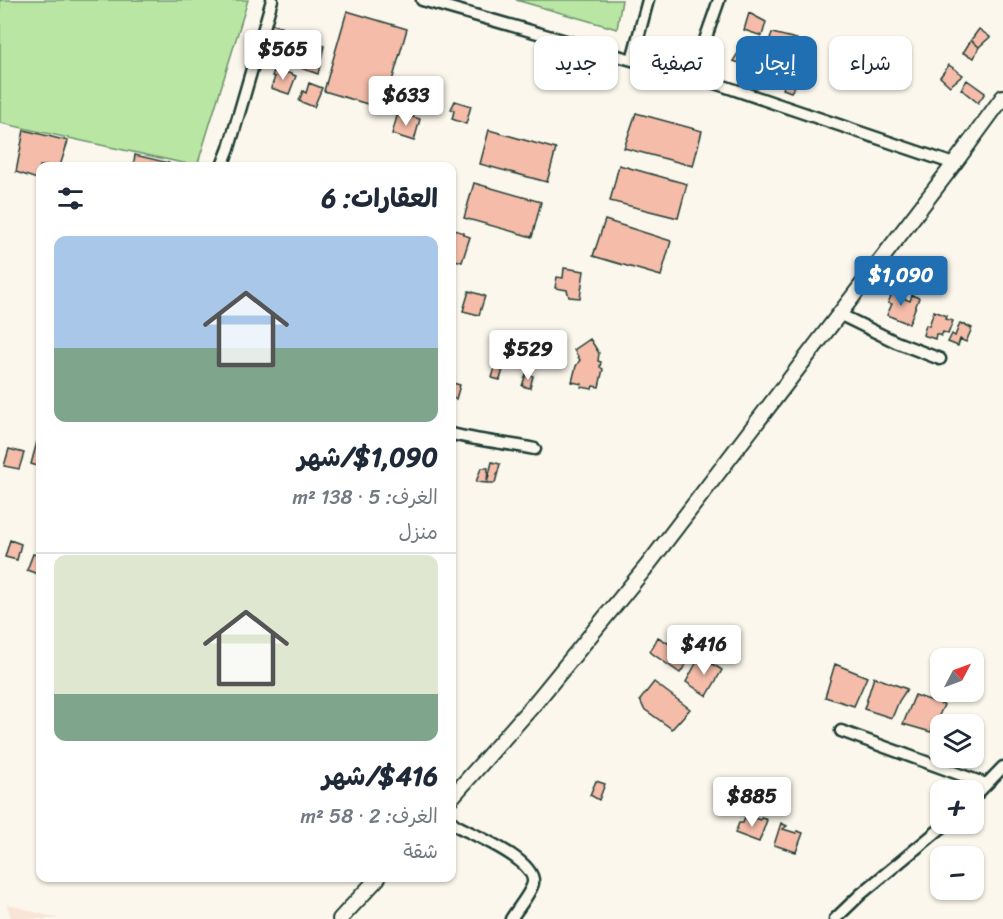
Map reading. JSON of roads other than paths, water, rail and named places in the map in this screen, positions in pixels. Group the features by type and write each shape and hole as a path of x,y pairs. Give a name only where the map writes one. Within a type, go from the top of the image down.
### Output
{"street":[{"path":"223,162 272,0"},
{"path":"422,0 630,59"},
{"path":"638,36 648,0"},
{"path":"707,36 719,0"},
{"path":"724,86 954,164"},
{"path":"456,792 536,702 647,566 1003,97"},
{"path":"840,314 896,342 940,359"},
{"path":"456,435 535,449"},
{"path":"841,731 986,784 1003,767"},
{"path":"456,825 514,856 527,867 533,876 533,885 511,919"},
{"path":"835,919 861,894 934,834"},
{"path":"340,919 374,882"}]}
